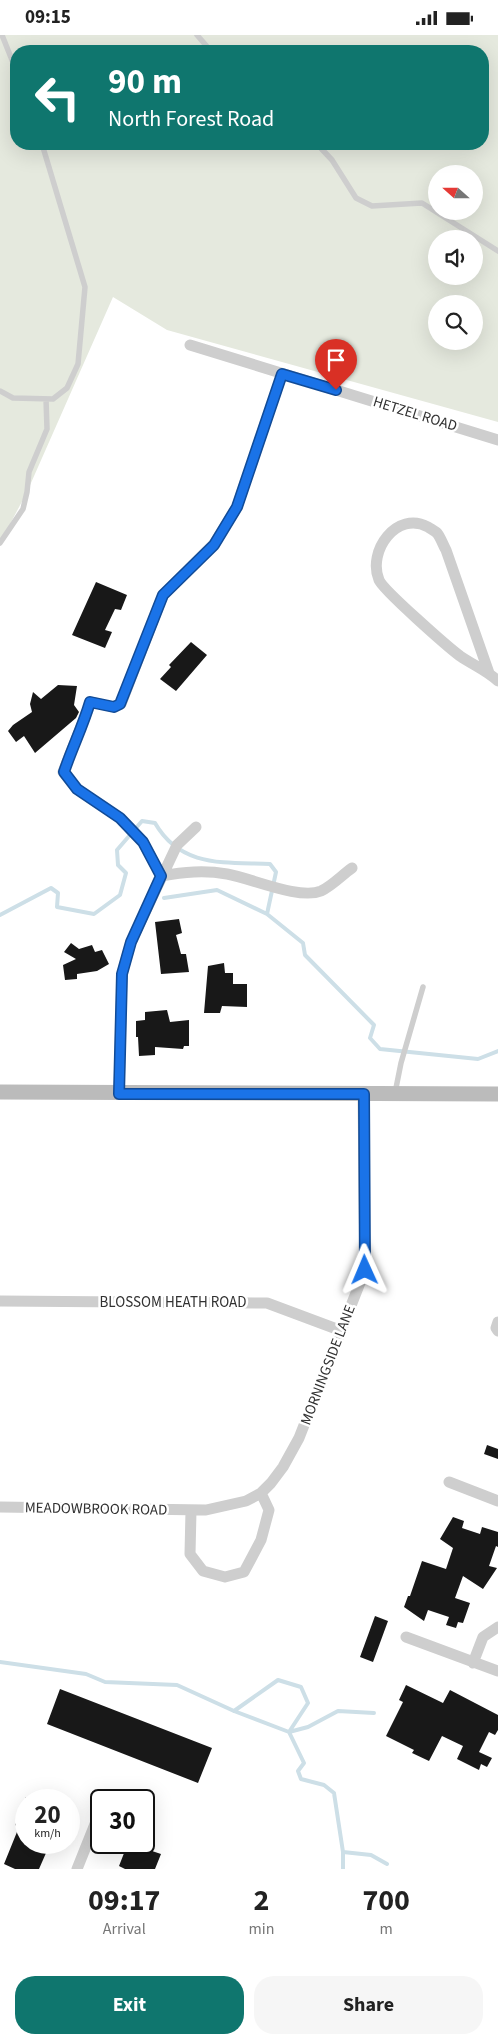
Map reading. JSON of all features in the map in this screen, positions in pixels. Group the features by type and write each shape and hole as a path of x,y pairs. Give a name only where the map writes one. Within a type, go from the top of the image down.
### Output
{"main road":[{"path":"0,1092 119,1094 498,1094"}],"street":[{"name":"HETZEL ROAD","path":"190,345 498,440"},
{"path":"161,876 143,842 120,818 77,789 64,772 90,702 114,707 120,704 163,595 214,545 237,507 282,374"},
{"path":"489,673 446,551 437,532 422,524 404,523 389,532 380,549 377,567 379,580 460,655 489,673 498,681"},
{"path":"119,1094 122,974 131,942 176,845 196,827"},
{"path":"161,876 193,871 226,873 256,880 292,893 320,891 352,869"},
{"name":"MORNINGSIDE LANE","path":"191,1511 225,1507 246,1501 260,1493 271,1483 283,1467 299,1438 365,1270 364,1094"},
{"name":"BLOSSOM HEATH ROAD","path":"0,1301 267,1303 342,1331"},
{"path":"498,1321 496,1328 498,1331"},
{"path":"449,1482 498,1501"},
{"path":"191,1511 190,1554 203,1571 225,1577 244,1572 261,1540 269,1510 260,1493"},
{"name":"MEADOWBROOK ROAD","path":"0,1507 191,1511"},
{"path":"473,1663 483,1637 498,1627"},
{"path":"406,1637 498,1671"},
{"path":"77,1869 90,1836"}],"lane":[{"path":"2,35 10,55"},
{"path":"197,35 206,45"},
{"path":"0,391 13,399 53,399 67,388 78,364 85,287 44,150"},
{"path":"323,150 332,159 356,197 372,206 422,203 486,241 498,251"},
{"path":"0,543 23,509 29,472 47,429 46,399"},
{"path":"395,1094 401,1063 423,987"}],"shaded area":[{"path":"0,35 498,35 498,422 167,330 113,297 27,492 0,543"}],"building":[{"path":"96,582 127,595 121,610 115,609 105,630 112,632 105,648 72,635"},
{"path":"191,642 207,655 176,691 160,679 171,667 169,665"},
{"path":"58,685 77,686 74,705 79,712 76,718 35,753 24,736 16,742 8,731 13,725 32,712 30,704 33,692 41,699"},
{"path":"179,919 182,933 176,935 181,954 186,954 189,972 161,974 155,922"},
{"path":"71,943 79,949 92,945 95,952 102,950 109,964 97,971 77,974 77,979 65,980 63,965 76,959 64,952"},
{"path":"224,963 225,973 233,973 233,984 247,984 247,1007 222,1006 220,1013 204,1013 208,966"},
{"path":"167,1010 170,1022 189,1020 189,1046 184,1046 183,1049 155,1047 155,1055 139,1056 136,1021 145,1020 145,1012"},
{"path":"487,1445 498,1449 498,1459 484,1454"},
{"path":"453,1517 464,1521 462,1528 480,1534 482,1527 498,1532 498,1547 496,1546 489,1566 497,1568 483,1589 463,1576 455,1598 470,1603 463,1623 458,1622 456,1628 446,1625 449,1617 428,1610 424,1621 404,1607 408,1596 410,1596 422,1561 446,1569 453,1548 440,1539"},
{"path":"375,1616 388,1621 373,1662 360,1657"},
{"path":"406,1685 443,1703 450,1690 498,1715 498,1730 495,1735 489,1732 479,1752 492,1758 487,1767 481,1764 479,1770 457,1759 463,1746 442,1736 429,1761 412,1753 414,1750 386,1736 403,1702 399,1700"},
{"path":"60,1689 212,1748 198,1783 47,1724"},
{"path":"15,1837 15,1854 46,1854 39,1869 15,1869 4,1864"},
{"path":"155,1852 161,1854 155,1869 125,1869 119,1866 124,1854 155,1854"}],"waterway":[{"path":"0,915 51,888 58,893 57,907 94,914 120,895 126,873 118,865 117,850 142,821 155,823 166,838 177,848 205,860 270,864 276,872 267,914 303,943 305,955 374,1025 370,1038 380,1049 478,1059 498,1051"},
{"path":"164,898 217,890 267,914"},
{"path":"0,1662 86,1674 105,1682 177,1685 234,1711 289,1732 304,1763 298,1771 301,1779 324,1785 334,1793 343,1852 343,1869"},
{"path":"234,1711 278,1680 301,1687 308,1703 289,1732"},
{"path":"289,1732 308,1727 338,1711 374,1713"},
{"path":"343,1852 371,1855 387,1864"}],"route":[{"path":"336,390 282,374 237,507 214,545 163,595 120,704 114,707 90,702 64,772 77,789 120,818 143,842 161,876 131,942 122,974 119,1094 364,1094 365,1270"}]}
